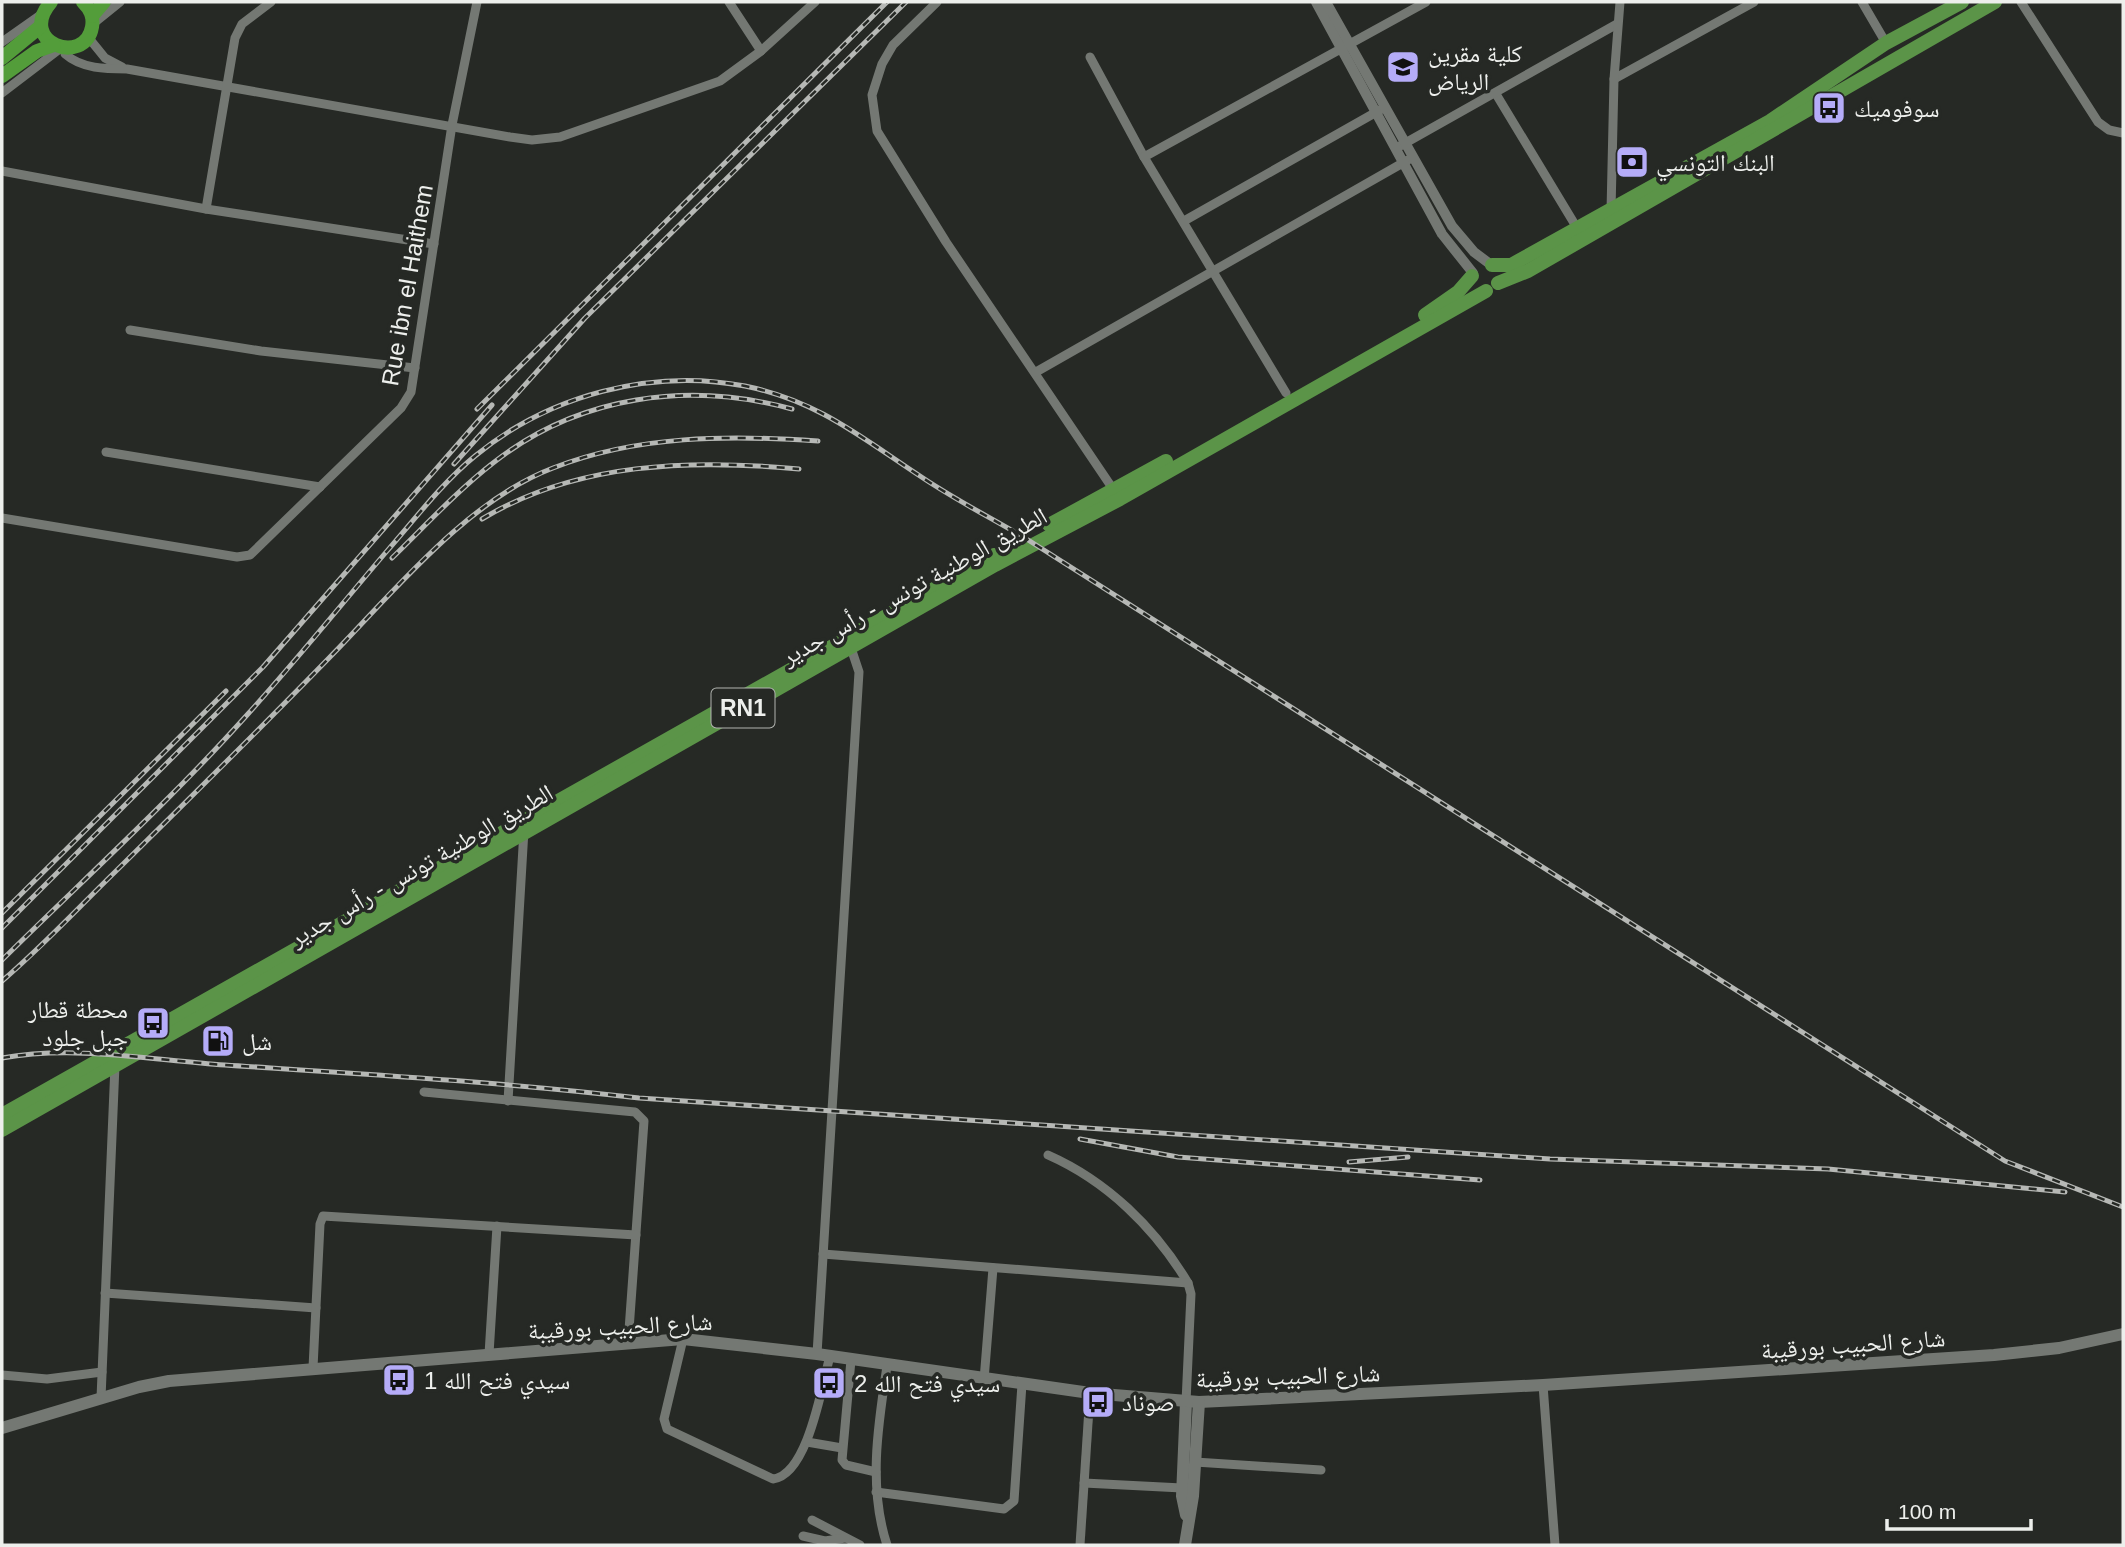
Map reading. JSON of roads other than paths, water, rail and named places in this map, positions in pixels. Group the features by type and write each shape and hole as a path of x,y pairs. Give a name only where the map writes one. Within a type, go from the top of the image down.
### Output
{"highway":[{"path":"2,58 41,20 51,2"},
{"path":"83,2 91,25"},
{"path":"2,76 37,51 78,46 104,2"},
{"path":"41,20 46,39 60,47"}],"main road":[{"name":"RN1","path":"1473,275 1478,266 1511,265 1612,211 1770,121 1886,43 1962,2"},
{"name":"الطريق الوطنية تونس - رأس جدير","path":"2,1115 848,642 1039,540 1492,287 1528,271 1701,174 1995,2"},
{"path":"1473,275 1477,288 1492,287 1498,271 1491,264"},
{"name":"الطريق الوطنية تونس - رأس جدير","path":"1117,495 1286,393 1430,312 1458,292 1473,275"},
{"name":"الطريق الوطنية تونس - رأس جدير","path":"2,1130 523,826"},
{"name":"شارع الحبيب بورقيبة","path":"2,1428 169,1381 682,1339 823,1355 984,1380 1192,1402 1543,1385 1994,1356 2059,1348 2123,1334"},
{"path":"1185,1545 1195,1462 1192,1402"},
{"path":"1187,1519 1182,1488 1192,1402"}],"street":[{"path":"120,2 91,25 110,62 127,69"},
{"path":"206,209 237,30 271,2"},
{"name":"Rue ibn el Haithem","path":"2,518 244,556 260,546 408,400 452,125 477,2"},
{"path":"729,2 761,51"},
{"path":"2,93 60,47 72,60 87,65 228,86 532,140 560,138 720,80 761,51 815,2"},
{"path":"937,2 893,46 881,64 872,94 874,119 883,144 1117,495"},
{"path":"1316,2 1344,45 1400,146 1442,234 1473,275"},
{"path":"1326,2 1344,45"},
{"path":"1144,156 1426,2"},
{"path":"1612,211 1614,79 1620,2"},
{"path":"1614,79 1754,2"},
{"path":"1862,2 1886,43"},
{"path":"2021,2 2098,122 2109,130 2123,134"},
{"path":"2,42 41,20"},
{"path":"1400,146 1617,24"},
{"path":"1090,57 1144,156 1286,393"},
{"path":"1496,94 1577,228"},
{"path":"1184,221 1380,110"},
{"path":"1036,372 1407,160"},
{"path":"1407,160 1452,226 1474,252 1491,264"},
{"path":"2,171 206,209 434,244"},
{"path":"130,330 261,351 415,368"},
{"path":"106,452 320,487"},
{"path":"682,1339 664,1419 667,1429 714,1448 773,1479 778,1478 793,1464 807,1442 823,1355 823,1254 859,672 848,642"},
{"path":"508,1101 523,826"},
{"path":"101,1398 115,1065"},
{"path":"424,1092 635,1112 641,1116 644,1121 628,1344"},
{"path":"1048,1155 1077,1168 1107,1188 1133,1213 1188,1283 1191,1294 1192,1402"},
{"path":"313,1368 320,1224 323,1216 636,1235"},
{"path":"489,1354 497,1226"},
{"path":"823,1254 1188,1283"},
{"path":"984,1380 993,1268"},
{"path":"105,1293 316,1308"},
{"path":"851,1360 842,1460 846,1465 876,1472"},
{"path":"887,1366 876,1472 876,1492 887,1545"},
{"path":"2,1375 47,1379 102,1372"},
{"path":"876,1492 1004,1509 1010,1506 1014,1502 1022,1384"},
{"path":"1543,1385 1555,1545"},
{"path":"1080,1545 1090,1393"},
{"path":"807,1442 842,1448"},
{"path":"1195,1462 1321,1470"},
{"path":"1084,1483 1182,1488"},
{"path":"811,1520 860,1545"},
{"path":"803,1536 825,1541 845,1538"}],"railway":[{"path":"477,409 887,2"},
{"path":"454,464 585,318 906,2"},
{"path":"2,960 218,747 283,675 429,502 475,456 535,417 602,391 638,384 709,381 745,386 796,401 839,423 935,486 1025,538 2005,1161 2123,1207"},
{"path":"392,558 493,463 526,440 562,422 598,409 636,400 675,396 753,400 792,409"},
{"path":"2,928 263,667 492,405"},
{"path":"2,981 46,941 223,765 432,551 490,502 553,468 617,449 650,443 717,438 818,441"},
{"path":"482,519 518,500 596,475 676,465 799,469"},
{"path":"2,913 226,691"},
{"path":"2,1058 30,1054 85,1053 484,1083 639,1098 1550,1159 1828,1169 2065,1192"},
{"path":"1080,1139 1178,1157 1480,1180"},
{"path":"1349,1162 1408,1157"}],"place":[{"name":"كلية مقرين الرياض","path":"1403,67"},
{"name":"سوفوميك","path":"1829,108"},
{"name":"البنك التونسي","path":"1632,162"},
{"name":"محطة قطار جبل جلود","path":"153,1023"},
{"name":"شل","path":"218,1041"},
{"name":"سيدي فتح الله 1","path":"399,1380"},
{"name":"2 سيدي فتح الله","path":"829,1383"},
{"name":"صوناد","path":"1098,1402"}]}
